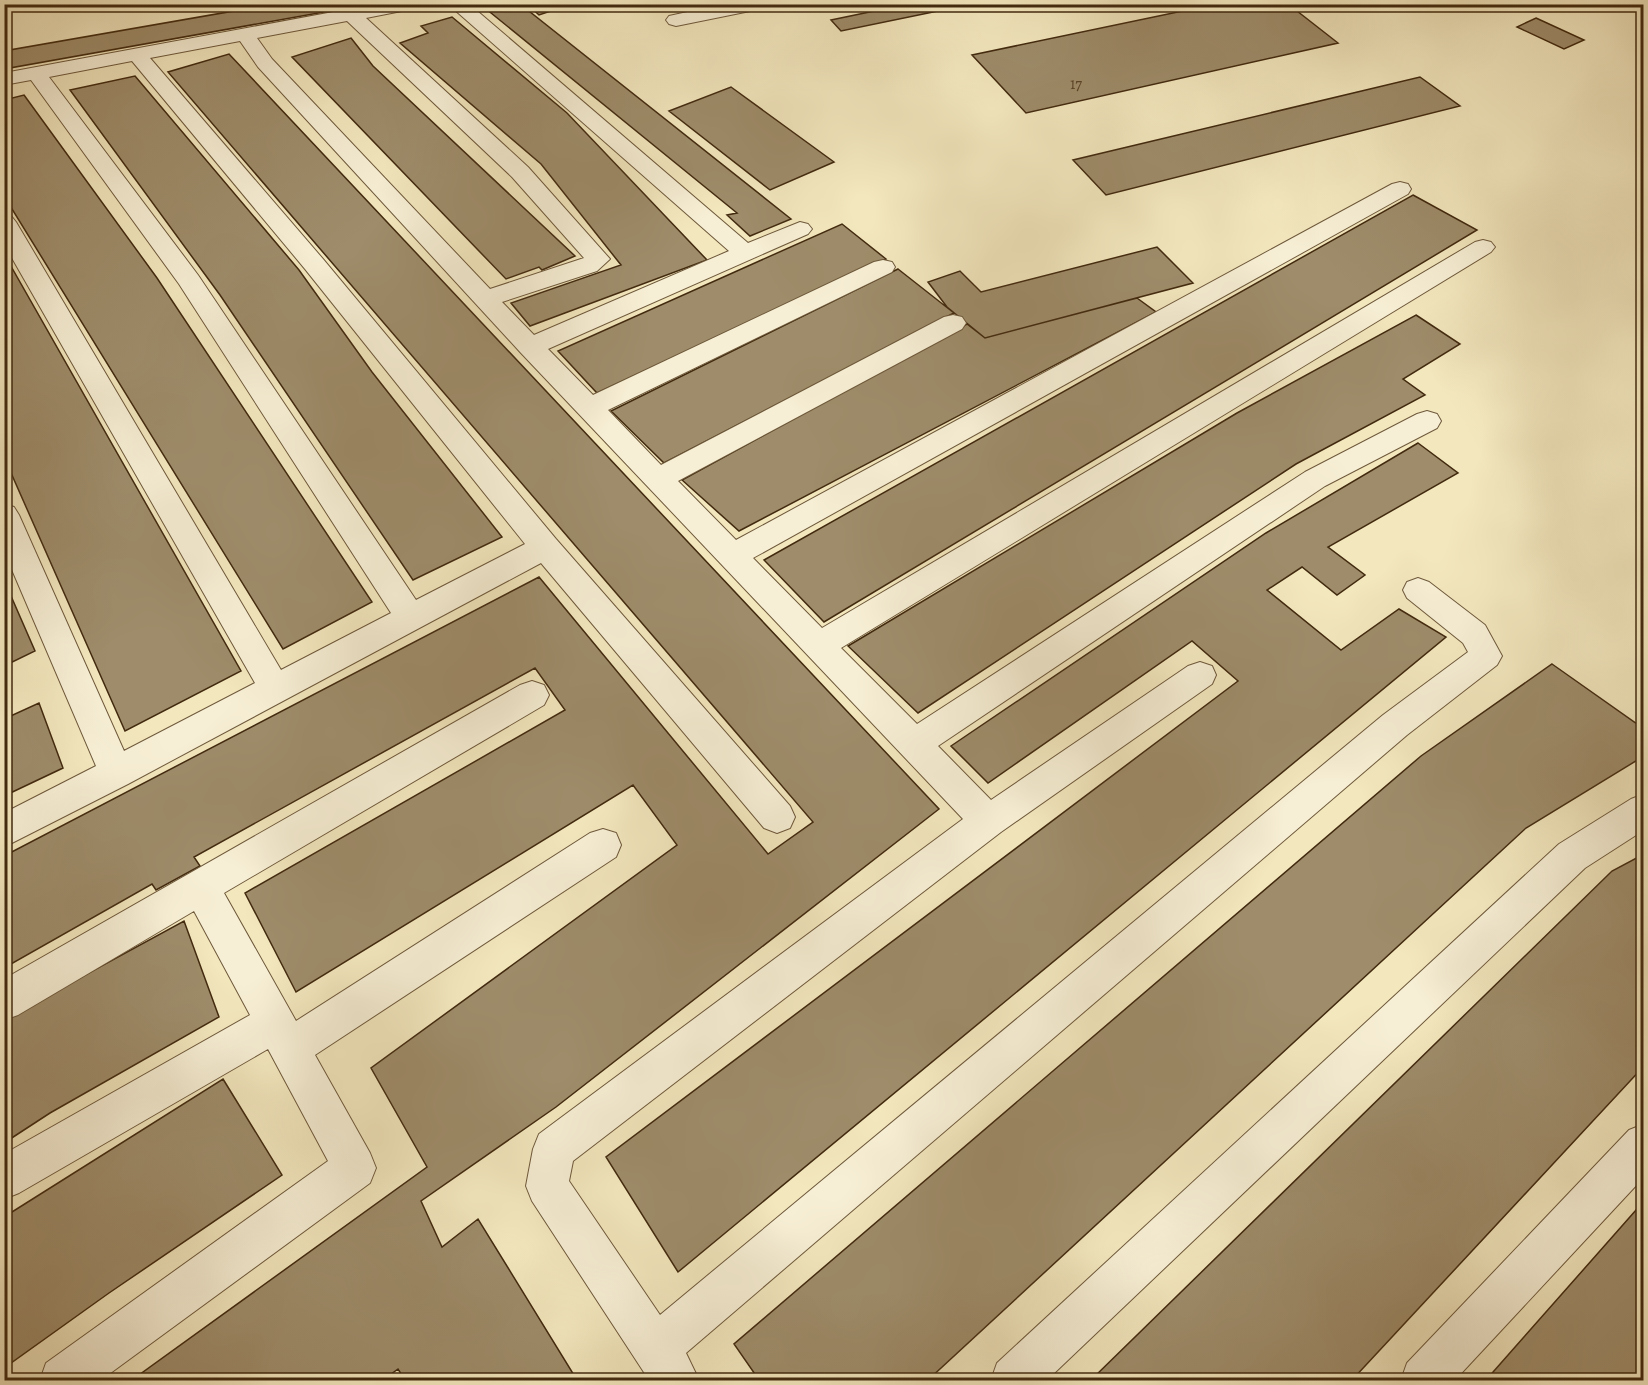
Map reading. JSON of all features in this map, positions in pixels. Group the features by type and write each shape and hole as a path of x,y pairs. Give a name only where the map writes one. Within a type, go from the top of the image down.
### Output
{"lane":[{"path":"4,79 410,4"},
{"path":"457,4 746,253"},
{"path":"676,20 755,4"},
{"path":"351,15 520,172 598,259 588,266 485,299"},
{"path":"245,35 265,63 530,347 988,821"},
{"path":"137,55 314,264 545,547 777,817"},
{"path":"36,73 189,280 411,618"},
{"path":"732,556 1400,189"},
{"path":"4,222 275,689"},
{"path":"530,347 800,229"},
{"path":"819,645 1483,247"},
{"path":"590,408 884,267"},
{"path":"658,479 953,322"},
{"path":"914,744 1315,480 1427,421"},
{"path":"4,515 116,773"},
{"path":"4,831 545,547"},
{"path":"655,1348 1395,725 1486,656 1474,634 1418,590"},
{"path":"676,1380 547,1186 554,1149 988,821 1200,675"},
{"path":"4,1001 532,695"},
{"path":"1014,1380 1572,856 1644,810"},
{"path":"4,1178 282,1035 603,844"},
{"path":"63,1380 356,1168 200,886"},
{"path":"1424,1380 1644,1145"}],"building":[{"path":"274,4 369,4 4,69 4,51"},
{"path":"480,4 520,4 791,219 750,236 727,215 737,213"},
{"path":"527,4 572,4 539,15"},
{"path":"908,4 972,4 841,31 831,20"},
{"path":"1216,4 1288,4 1338,43 1026,113 972,55"},
{"path":"452,17 567,113 707,260 530,326 511,303 621,265 541,164 400,43 428,33 421,26"},
{"path":"1536,18 1584,40 1564,49 1517,27"},
{"path":"351,38 373,66 575,256 542,270 539,267 506,279 292,57"},
{"path":"229,54 939,809 556,1107 421,1201 442,1247 478,1219 577,1380 405,1380 398,1369 383,1380 132,1380 427,1167 371,1068 677,845 633,785 296,992 245,893 565,710 535,668 194,857 200,866 156,890 152,884 4,968 4,856 539,577 768,854 813,822 168,72"},
{"path":"135,76 299,270 372,372 502,537 413,580 220,295 70,90"},
{"path":"1420,77 1460,106 1106,195 1073,160"},
{"path":"731,87 834,162 770,190 669,111"},
{"path":"24,95 157,278 372,602 283,649 4,196 4,100"},
{"path":"1413,195 1477,230 824,622 764,560"},
{"path":"842,224 886,259 597,393 558,351"},
{"path":"1157,247 1193,283 985,338 947,307 928,282 960,271 981,292"},
{"path":"4,254 241,671 125,731 4,457"},
{"path":"898,269 954,313 664,463 611,411"},
{"path":"1137,298 1156,312 739,531 682,480 967,324 985,338"},
{"path":"1416,315 1460,344 1403,379 1425,395 1296,464 918,713 848,646 1237,413"},
{"path":"1418,443 1458,473 1328,547 1365,575 1337,595 1302,567 1267,590 1341,650 1399,609 1446,637 678,1272 606,1157 1238,681 1192,641 988,783 951,746 1266,533"},
{"path":"4,580 35,651 4,666"},
{"path":"1552,664 1644,729 1644,756 1526,828 928,1380 759,1380 734,1344 1421,756"},
{"path":"39,703 63,768 4,796 4,719"},
{"path":"1644,854 1644,1066 1352,1380 1091,1380 1612,871"},
{"path":"184,921 219,1017 50,1113 4,1143 4,1019"},
{"path":"223,1079 282,1175 4,1368 4,1217"},
{"path":"1644,1201 1644,1380 1486,1380"}]}
